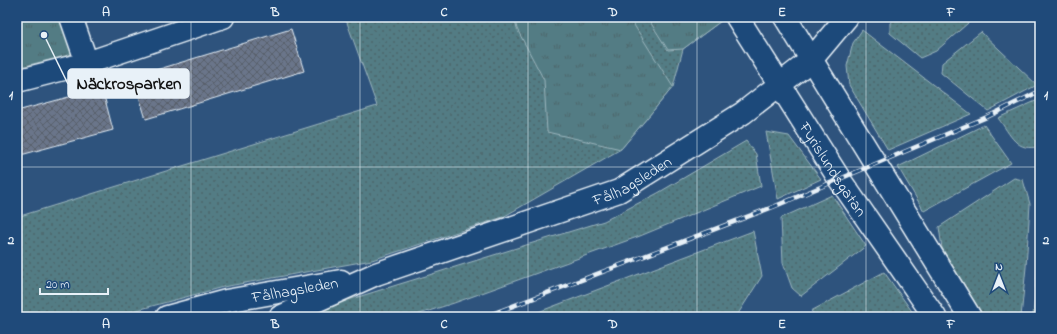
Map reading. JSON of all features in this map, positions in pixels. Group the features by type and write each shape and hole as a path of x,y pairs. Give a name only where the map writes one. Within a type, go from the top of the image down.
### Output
{"street":[{"path":"71,17 87,63"},
{"path":"17,82 87,63 223,17"},
{"name":"Fyrislundsgatan","path":"737,17 779,86 840,180 935,317"},
{"path":"785,17 970,317"},
{"name":"Fålhagsleden","path":"280,317 376,274 619,191 742,112 779,86 811,60 846,17"},
{"name":"Fålhagsleden","path":"167,317 226,301 376,274"}],"green space":[{"path":"17,17 65,17 77,53 17,68"},
{"path":"345,17 718,17 721,21 683,49 673,87 621,149 503,217 372,260 223,287 111,317 17,317 17,217 377,106"},
{"path":"514,17 629,17 673,87 621,149 547,132 544,80 517,29"},
{"path":"647,17 719,17 721,21 683,49 668,50"},
{"path":"895,17 975,17 936,51 920,58 890,33 890,23"},
{"path":"862,30 971,114 888,150 849,85 847,66 853,43"},
{"path":"981,32 1037,85 988,111 941,73 942,63"},
{"path":"1040,99 1040,146 1032,148 1025,147 1015,141 998,118"},
{"path":"984,125 1011,163 924,211 898,167"},
{"path":"766,132 789,136 821,179 778,199"},
{"path":"746,141 756,154 761,186 640,236 454,303 410,317 293,317 604,221 658,193"},
{"path":"1014,178 1023,180 1030,204 1021,317 984,317 942,248 939,227"},
{"path":"832,195 866,246 801,296 792,288 783,263 781,218"},
{"path":"753,231 762,276 736,317 525,317"},
{"path":"1040,238 1040,317 1033,317"},
{"path":"884,272 916,317 816,317 811,311"}],"building":[{"path":"291,29 304,71 146,119 133,77"},
{"path":"102,88 113,130 17,156 17,111"}],"railway":[{"path":"484,317 773,207 987,117 1040,91"}],"place":[{"name":"Näckrosparken","path":"44,35"}]}
